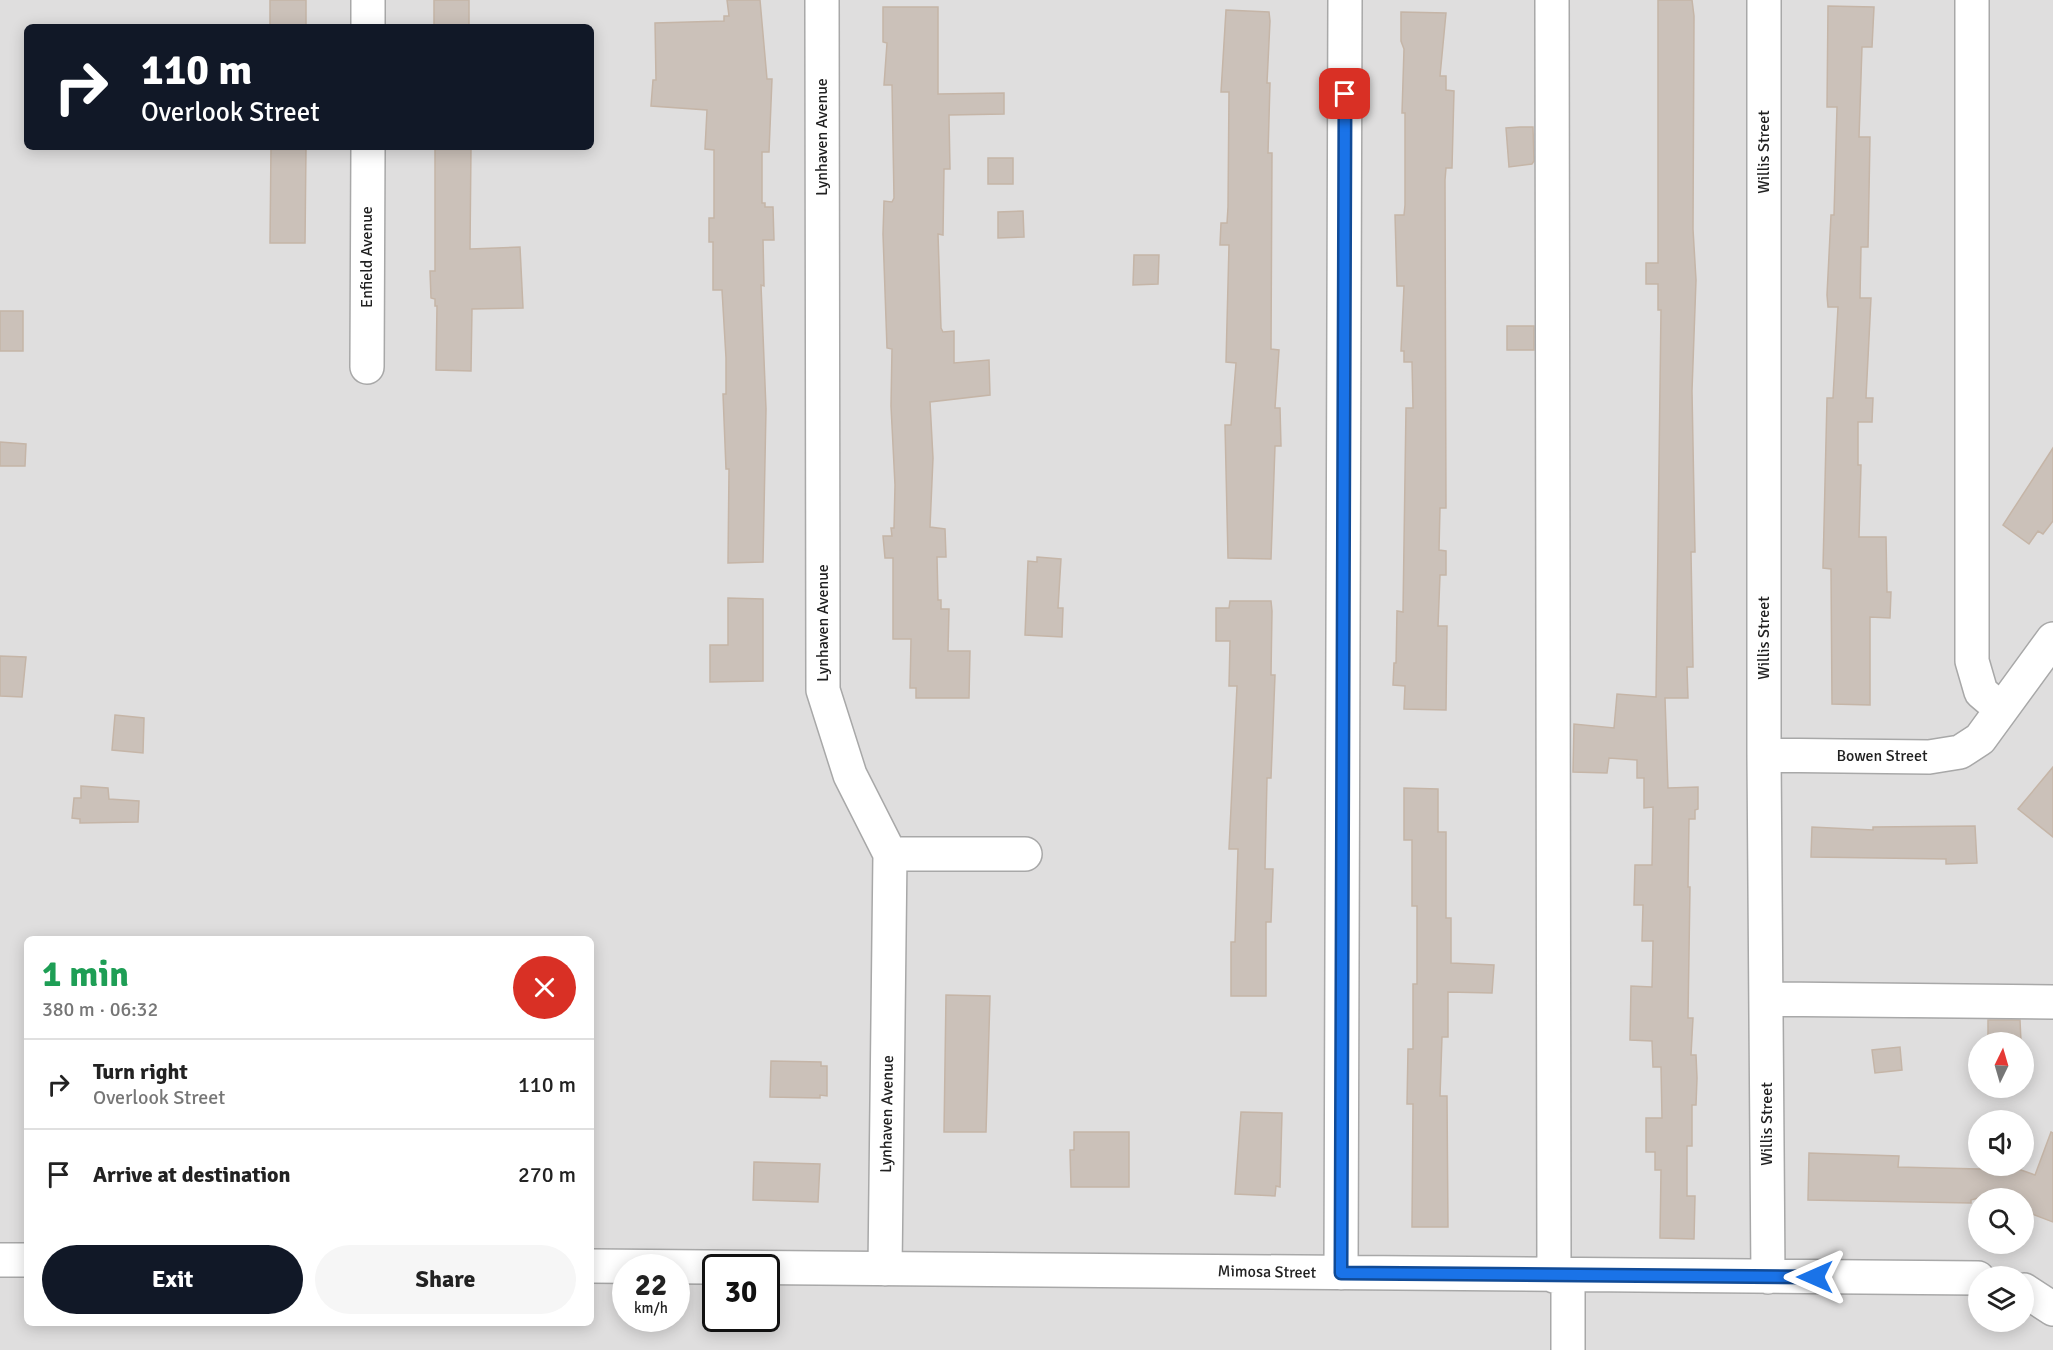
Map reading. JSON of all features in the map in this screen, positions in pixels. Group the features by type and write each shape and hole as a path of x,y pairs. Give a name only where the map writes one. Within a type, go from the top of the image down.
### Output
{"street":[{"path":"368,0 368,24"},
{"name":"Lynhaven Avenue","path":"822,0 824,690 850,775 890,854 885,1269"},
{"path":"1341,1273 1345,0"},
{"path":"1552,0 1561,1276 1568,1350"},
{"name":"Willis Street","path":"1764,0 1764,755 1768,1277"},
{"path":"1972,0 1972,661 1981,692 2001,709"},
{"name":"Enfield Avenue","path":"367,367 368,150"},
{"name":"Bowen Street","path":"1764,755 1929,757 1960,752 1980,739 2053,639"},
{"path":"890,854 1025,854"},
{"path":"1766,999 2053,1002"},
{"path":"0,1260 24,1260"},
{"name":"Mimosa Street","path":"594,1266 1968,1278"},
{"path":"2034,1297 2053,1309"}],"shaded area":[{"path":"0,0 2053,0 2053,1350 0,1350"}],"building":[{"path":"270,0 306,0 306,24 270,24"},
{"path":"434,0 469,0 469,24 434,24"},
{"path":"727,0 760,0 767,79 772,79 769,152 762,152 762,203 765,203 765,207 773,207 774,240 763,240 764,286 761,285 766,409 763,562 728,563 729,469 726,469 723,394 726,394 726,358 722,290 713,290 713,242 709,242 709,218 714,218 714,150 705,149 707,110 651,106 653,80 656,80 655,23 724,21 724,16 729,16"},
{"path":"1658,0 1692,0 1694,16 1693,229 1696,280 1692,391 1695,552 1691,552 1693,667 1687,667 1688,698 1665,698 1668,788 1698,787 1698,809 1695,810 1695,819 1689,819 1688,887 1690,887 1688,1018 1693,1018 1691,1055 1696,1055 1697,1078 1696,1105 1692,1105 1692,1146 1687,1146 1687,1196 1695,1196 1694,1239 1660,1238 1661,1170 1655,1170 1655,1152 1646,1152 1646,1118 1662,1118 1661,1067 1653,1067 1652,1041 1630,1040 1631,986 1652,987 1653,941 1642,941 1643,905 1634,905 1635,865 1652,865 1653,807 1644,808 1644,778 1637,778 1637,760 1609,758 1607,773 1573,772 1574,724 1614,728 1617,694 1656,697 1661,310 1658,310 1658,284 1646,284 1646,263 1658,263"},
{"path":"1828,6 1874,7 1872,47 1862,47 1859,137 1870,137 1868,247 1861,247 1860,298 1871,298 1866,398 1873,398 1872,422 1858,422 1858,465 1861,465 1859,537 1886,537 1887,592 1891,592 1890,618 1870,617 1870,705 1832,704 1831,569 1823,568 1827,398 1833,398 1838,307 1828,307 1827,295 1831,215 1834,215 1837,107 1827,107"},
{"path":"883,7 938,7 938,94 1004,93 1004,114 949,115 950,169 944,169 943,235 938,234 941,328 943,332 954,331 954,363 989,360 990,395 930,402 933,458 930,527 945,529 946,557 937,557 938,600 941,600 941,609 949,609 948,651 970,651 969,698 916,698 916,688 910,688 911,639 893,639 893,558 885,558 883,536 892,536 891,528 894,528 895,485 891,406 892,349 887,348 883,234 884,201 892,202 894,198 892,85 884,85 887,43 883,42"},
{"path":"1226,10 1269,12 1270,21 1267,83 1270,83 1268,153 1272,153 1271,349 1279,350 1275,408 1280,408 1281,446 1275,446 1271,559 1228,558 1225,425 1231,425 1236,363 1226,362 1229,245 1220,245 1221,223 1227,223 1228,207 1229,92 1221,92"},
{"path":"1401,12 1446,13 1440,76 1446,76 1446,90 1454,91 1452,168 1446,168 1445,180 1446,508 1440,508 1439,550 1446,551 1446,575 1440,575 1438,626 1447,626 1446,710 1404,709 1405,686 1393,685 1394,663 1396,663 1397,611 1403,612 1406,408 1413,408 1412,362 1404,362 1404,351 1401,351 1404,286 1397,286 1395,215 1404,215 1405,205 1405,113 1402,113 1404,49 1401,41"},
{"path":"1533,127 1534,161 1532,164 1509,167 1506,128"},
{"path":"271,150 306,150 305,243 270,243"},
{"path":"435,150 471,150 470,249 520,247 523,308 472,309 471,371 436,370 437,306 435,306 435,299 431,298 430,271 435,271"},
{"path":"988,158 1013,158 1013,184 988,184"},
{"path":"1023,211 1024,237 998,238 998,212"},
{"path":"1134,255 1159,255 1158,284 1133,285"},
{"path":"0,311 23,311 23,351 0,351"},
{"path":"1507,326 1534,326 1534,350 1507,350"},
{"path":"0,442 26,444 25,466 0,466"},
{"path":"2053,448 2053,521 2043,534 2038,531 2029,544 2003,525"},
{"path":"1037,557 1061,559 1058,608 1063,608 1062,637 1025,635 1028,561 1037,562"},
{"path":"728,598 763,599 763,681 710,682 710,645 728,645"},
{"path":"1230,601 1271,601 1272,611 1271,675 1275,675 1271,778 1267,778 1265,869 1273,869 1271,922 1266,922 1266,996 1231,996 1231,942 1235,942 1238,849 1229,849 1237,686 1229,686 1230,641 1216,641 1216,608 1229,608"},
{"path":"0,656 26,657 22,697 0,696"},
{"path":"115,715 144,718 143,753 112,750"},
{"path":"2053,767 2053,837 2018,809"},
{"path":"81,786 108,788 109,799 139,801 138,822 80,823 80,819 72,818 74,798 81,798"},
{"path":"1404,788 1438,789 1438,832 1446,832 1446,918 1451,918 1451,963 1494,965 1492,993 1448,992 1448,1037 1442,1037 1440,1096 1447,1096 1448,1227 1412,1227 1413,1104 1407,1104 1408,1049 1413,1049 1413,984 1417,984 1417,906 1412,906 1412,840 1404,840"},
{"path":"1975,826 1977,863 1946,864 1946,859 1811,857 1812,827 1873,830 1873,827"},
{"path":"946,995 990,996 986,1132 944,1132"},
{"path":"1988,1020 2020,1020 2021,1032 1988,1032"},
{"path":"1900,1047 1902,1070 1875,1073 1872,1050"},
{"path":"771,1061 821,1062 821,1066 827,1066 827,1096 820,1095 820,1098 770,1097"},
{"path":"1241,1112 1282,1113 1280,1187 1276,1186 1275,1196 1235,1194"},
{"path":"1074,1132 1129,1132 1129,1187 1071,1187 1070,1150 1074,1150"},
{"path":"2051,1132 2053,1133 2053,1222 2034,1215 2034,1188 1968,1188 1968,1203 1808,1200 1809,1153 1899,1156 1898,1167 1968,1169 1968,1176 2035,1175"},
{"path":"754,1162 820,1164 818,1202 753,1200"}],"route":[{"path":"1345,94 1341,1273 1815,1277"}]}
